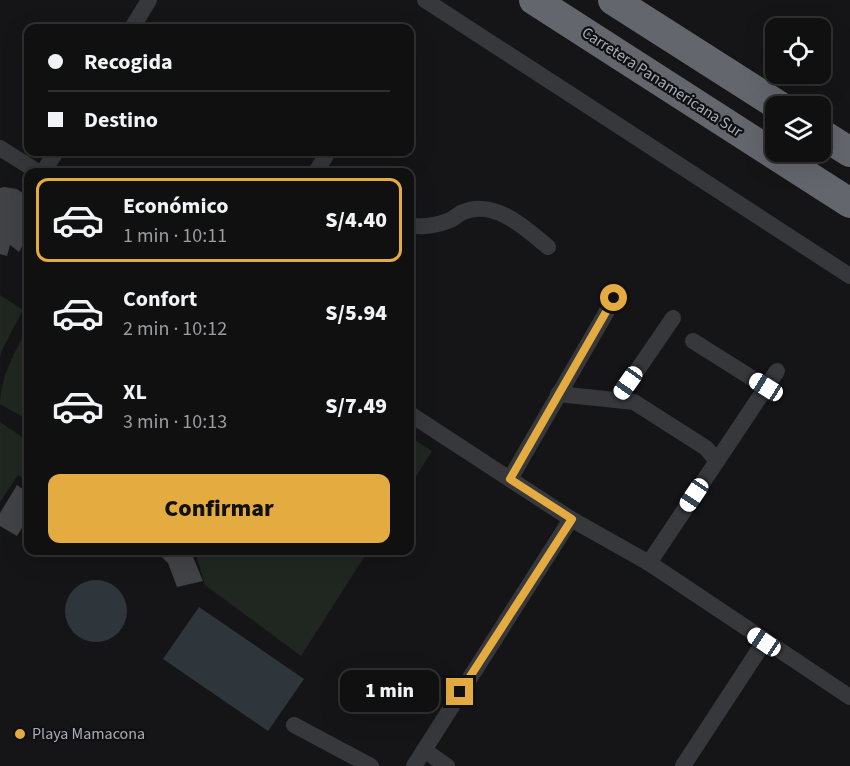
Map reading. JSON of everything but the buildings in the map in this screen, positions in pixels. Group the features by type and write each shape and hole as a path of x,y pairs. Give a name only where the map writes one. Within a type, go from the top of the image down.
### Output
{"highway":[{"name":"Carretera Panamericana Sur","path":"534,0 850,203"},
{"path":"613,0 765,97"},
{"path":"831,140 850,152"}],"street":[{"path":"134,24 149,0"},
{"path":"424,0 850,276"},
{"path":"0,148 32,168"},
{"path":"414,226 450,220 464,212 487,209 513,219 548,247"},
{"path":"510,479 614,298"},
{"path":"617,400 673,318"},
{"path":"693,341 766,387"},
{"path":"649,563 777,371"},
{"path":"558,394 634,402 706,448 717,461"},
{"path":"414,417 572,519 649,563 764,642 850,697"},
{"path":"414,766 572,519"},
{"path":"683,766 764,642"},
{"path":"294,725 371,766"},
{"path":"424,750 447,766"}],"shaded area":[{"path":"0,295 23,310 0,358"},
{"path":"24,335 24,418 0,404 5,375"},
{"path":"0,422 24,438 24,479 18,475 0,502"},
{"path":"414,440 432,451 414,480"},
{"path":"200,555 365,555 301,656 205,585 197,558"},
{"path":"90,580 102,580 118,589 125,599 127,611 125,623 118,633 102,642 90,642 79,637 70,628 65,617 65,605 70,594 79,585"},
{"path":"199,607 304,679 268,731 163,659"}],"place":[{"name":"Playa Mamacona","path":"20,734"}],"route":[{"path":"460,692 572,519 510,479 614,298"}]}
